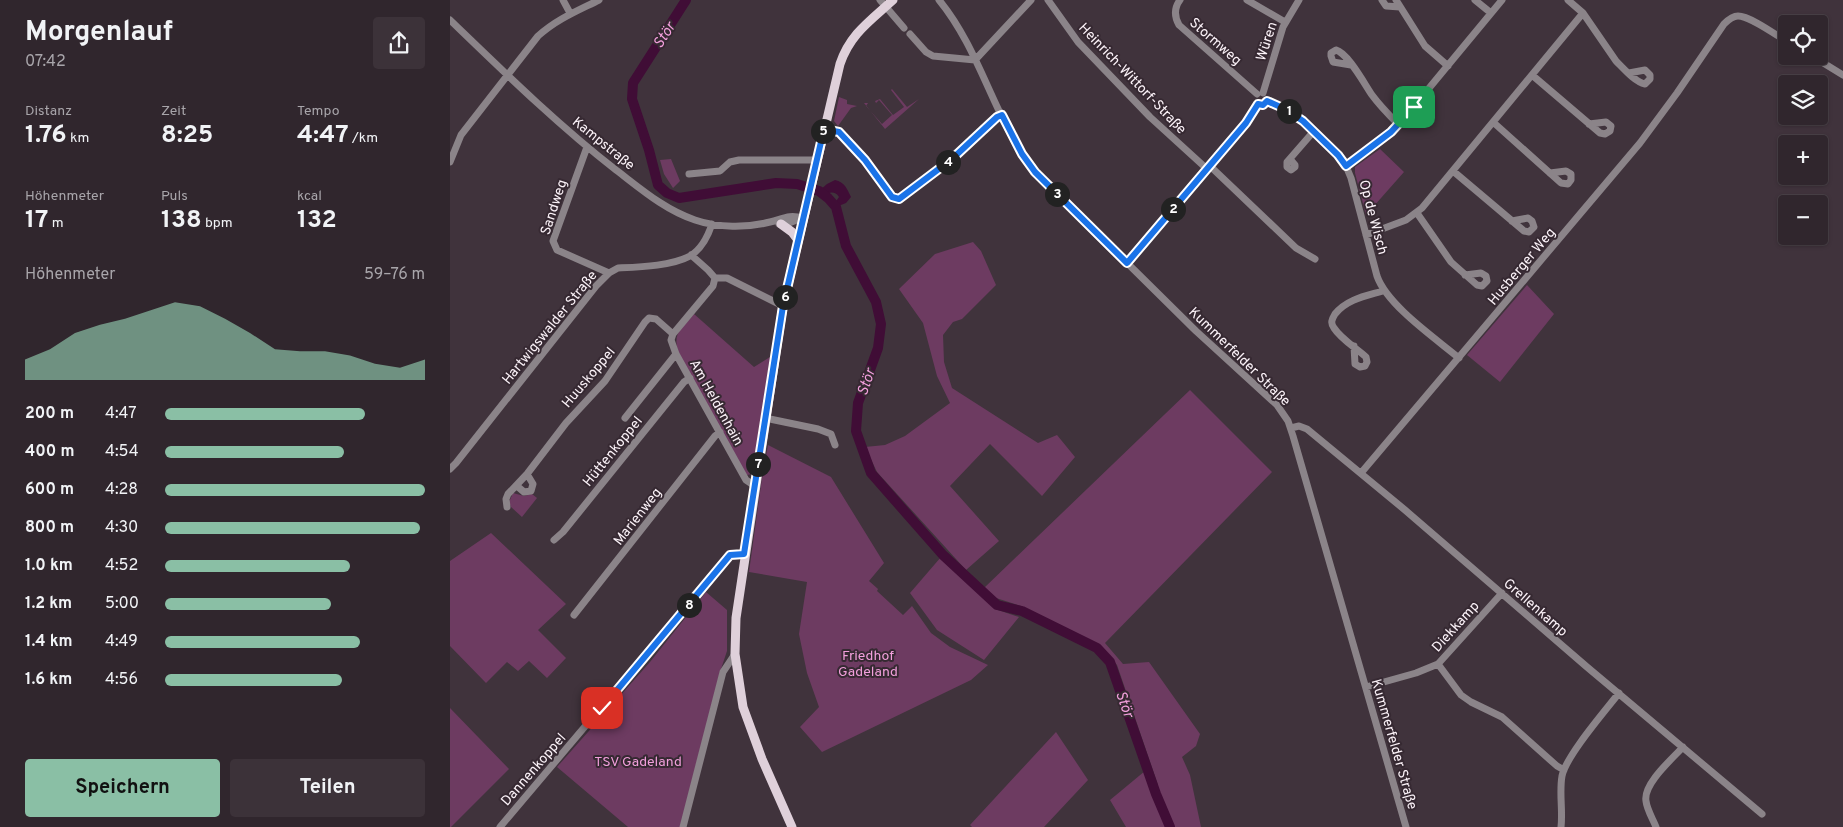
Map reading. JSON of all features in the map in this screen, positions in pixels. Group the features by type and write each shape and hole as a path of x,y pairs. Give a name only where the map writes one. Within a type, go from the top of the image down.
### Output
{"main road":[{"path":"792,827 757,747 743,707 735,654 736,618 744,554 783,306 816,160 844,51 853,36 882,4 893,0"},
{"path":"781,224 792,232 798,240"}],"street":[{"path":"563,0 570,13"},
{"path":"450,162 461,135 538,36 550,25 570,13 599,0"},
{"name":"Kummerfelder Straße","path":"939,0 956,22 1022,154 1035,172 1196,331 1277,405 1291,428 1406,827"},
{"path":"882,4 926,52 933,56 975,60 1031,0"},
{"name":"Heinrich-Wittorf-Straße","path":"1048,0 1078,42 1150,118 1208,167 1296,248 1315,259"},
{"name":"Stormweg","path":"1180,0 1175,11 1178,25 1260,93"},
{"path":"1247,0 1285,22"},
{"name":"Würen","path":"1260,93 1285,22 1299,0"},
{"path":"1382,0 1386,6 1400,8"},
{"path":"1396,0 1425,46 1448,66"},
{"path":"1475,0 1491,13"},
{"path":"1346,166 1377,143 1398,124 1502,0"},
{"path":"1568,0 1583,13 1612,56 1629,73"},
{"path":"1366,235 1406,220 1417,213 1583,13"},
{"name":"Husberger Weg","path":"1361,473 1640,143 1724,24 1738,16 1748,18 1778,36"},
{"name":"Kampstraße","path":"450,20 586,146 652,198 674,211 695,220 712,224 743,226 771,222 784,217 794,216 803,218"},
{"path":"1351,65 1380,104 1398,124"},
{"path":"1827,65 1843,75"},
{"path":"1532,75 1590,124"},
{"path":"1260,93 1267,96 1267,101 1263,105 1258,104 1255,100 1260,93"},
{"name":"Op de Wisch","path":"1267,101 1291,112 1314,131 1338,155 1346,166 1351,178 1377,276 1383,291 1394,303 1459,358"},
{"path":"1127,263 1246,123 1258,104"},
{"path":"824,129 839,132 865,160 892,197 899,199 952,159 997,117 1002,115"},
{"path":"1493,122 1550,173"},
{"path":"1290,159 1314,131"},
{"name":"Sandweg","path":"586,146 553,241 557,250 609,273"},
{"path":"689,174 720,171 730,162 739,160 816,160"},
{"path":"1452,171 1512,221"},
{"path":"1417,213 1444,254 1465,275"},
{"name":"Kampstraße","path":"771,222 781,224 803,218"},
{"path":"712,224 708,237 691,255 715,278 727,278 783,306"},
{"name":"Hartwigswalder Straße","path":"450,469 596,286 609,273 618,268 676,261 691,255"},
{"path":"673,334 713,286 715,278"},
{"path":"1354,346 1333,327 1332,319 1343,305 1349,301 1383,291"},
{"name":"Huuskoppel","path":"507,507 506,500 508,494 517,486 550,442 618,364 645,322 649,318 656,319 673,334"},
{"name":"Am Heldenhain","path":"673,334 671,340 676,354 746,480 755,486"},
{"name":"Am Heldenhain","path":"626,418 676,354"},
{"name":"Hüttenkoppel","path":"554,540 563,532 684,382 690,378"},
{"path":"765,418 818,429 831,434 835,446"},
{"name":"Grellenkamp","path":"1291,428 1299,426 1307,429 1361,473 1762,814"},
{"name":"Marienweg","path":"574,615 720,432"},
{"name":"Huuskoppel","path":"517,486 524,492 531,491 533,484 527,474"},
{"name":"Dannenkoppel","path":"500,827 730,555 744,554"},
{"name":"Diekkamp","path":"1366,687 1416,673 1438,664 1502,593"},
{"path":"683,827 723,672 735,654"},
{"path":"1438,664 1461,695 1502,717 1557,766 1564,770"},
{"path":"1561,827 1561,781 1564,770 1592,727 1619,693"},
{"path":"1656,827 1646,802 1647,791 1654,780 1683,747"}],"green space":[{"path":"892,89 907,107 919,99 885,129 871,111 882,124 892,115 879,100 876,103 875,101 880,99 893,115 904,107"},
{"path":"839,97 847,100 847,104 857,106 851,108 838,126 834,121"},
{"path":"1380,149 1404,172 1366,215 1355,167"},
{"path":"671,159 680,181 673,188 664,174 660,160"},
{"path":"973,242 981,251 996,285 962,319 953,322 943,335 944,362 952,388 1038,443 1057,435 1075,457 1042,496 990,444 950,486 999,541 966,570 877,472 865,447 885,445 905,436 950,403 937,376 923,323 899,289 935,254"},
{"path":"1527,285 1554,314 1500,382 1467,355"},
{"path":"694,314 754,367 770,357 752,474 747,475 743,471 679,355 676,341 677,336 681,328"},
{"path":"1190,390 1272,472 1105,643 1123,664 1149,662 1200,734 1196,746 1182,757 1190,775 1201,827 1126,827 1110,800 1145,771 1149,785 1158,785 1117,665 1100,647 1021,606 996,598 984,588"},
{"name":"Friedhof Gadeland","path":"768,445 831,477 884,563 869,581 878,589 877,591 903,615 912,606 931,633 950,647 988,665 971,680 822,752 800,727 819,707 807,673 799,634 807,582 749,572"},
{"path":"513,493 524,496 532,494 537,498 522,517 511,507 509,502"},
{"path":"491,533 566,604 538,630 566,658 547,678 529,661 518,671 507,662 486,683 450,646 450,561"},
{"path":"941,557 995,609 1019,617 984,660 937,630 910,593"},
{"name":"TSV Gadeland","path":"706,592 727,610 727,651 680,827 628,827 557,767 650,662"},
{"path":"450,708 509,769 451,827 450,827"},
{"path":"1056,732 1088,780 1044,827 972,827 970,825"}],"shaded area":[{"path":"835,180 843,184 851,197 846,203 836,207 834,204 839,197 836,194 828,193 824,195 819,191"}],"waterway":[{"name":"Stör","path":"686,0 633,83 632,99 649,150 658,185 667,193 679,198 776,183 797,184 819,191 836,207 846,246 876,302 881,324 878,348 858,403 856,431 871,473 943,555 997,605 1022,611 1097,648 1110,662 1156,794 1170,827"}],"route":[{"path":"602,708 730,555 744,554 783,306 824,129 839,132 865,160 892,197 899,199 952,159 997,117 1002,115 1022,154 1035,172 1127,263 1246,123 1258,104 1263,105 1267,101 1297,116 1338,155 1346,166 1391,132 1414,107"}]}
